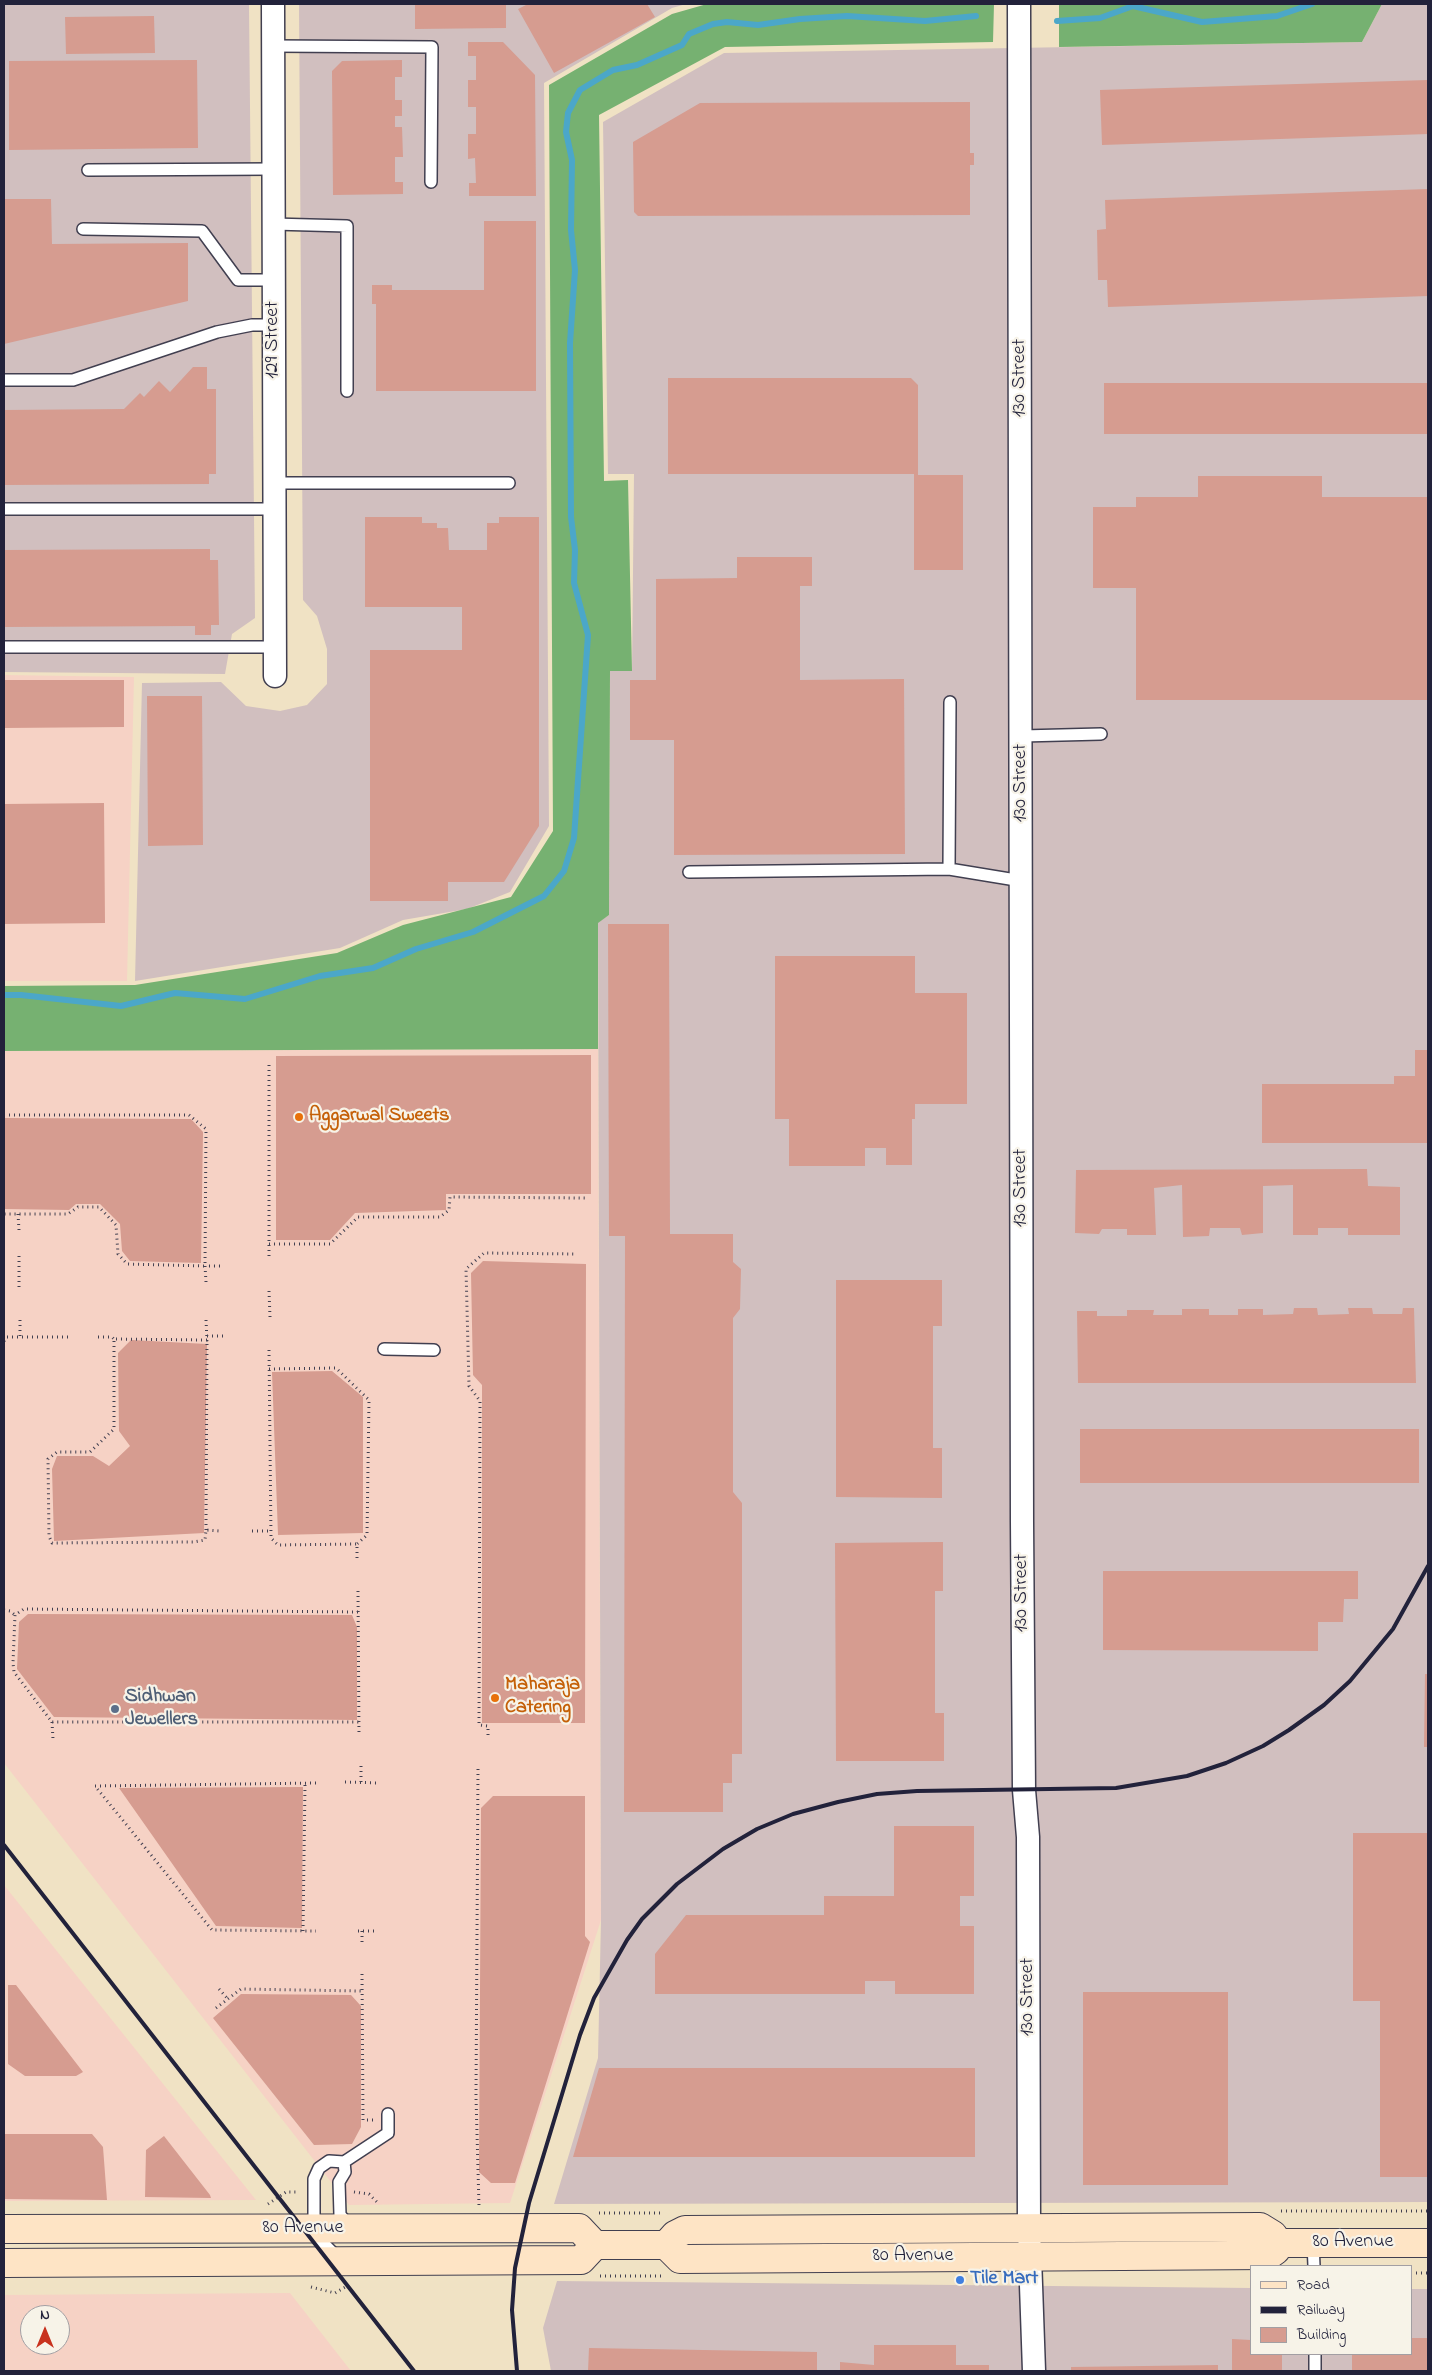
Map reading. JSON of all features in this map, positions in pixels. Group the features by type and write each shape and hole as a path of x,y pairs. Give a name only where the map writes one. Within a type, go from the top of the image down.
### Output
{"main road":[{"name":"80 Avenue","path":"1278,2243 1276,2250 1269,2255 680,2259 666,2245 675,2235 685,2230 1260,2227 1273,2235 1278,2243 1313,2255 1428,2243"},
{"name":"80 Avenue","path":"4,2230 579,2228 595,2245 581,2260 4,2263"},
{"path":"65,2262 70,2249 79,2247 125,2246 131,2242 139,2230"},
{"path":"595,2245 666,2245"}],"street":[{"name":"129 Street","path":"273,4 275,676"},
{"name":"130 Street","path":"1019,4 1022,736 1022,1532 1024,1790 1028,1837 1029,2228 1034,2371"}],"lane":[{"path":"273,46 432,47 432,182"},
{"path":"88,170 273,169"},
{"path":"273,224 348,226 347,391"},
{"path":"83,229 202,231 238,280 274,280"},
{"path":"4,380 73,380 217,332 252,325 274,326"},
{"path":"274,482 509,482"},
{"path":"4,509 274,510"},
{"path":"4,647 274,647"},
{"path":"949,869 950,702"},
{"path":"1022,736 1101,734"},
{"path":"688,872 949,869 1022,881"},
{"path":"384,1349 434,1350"},
{"path":"342,2261 319,2239 314,2230 314,2179 319,2168 329,2161 344,2162 388,2133 388,2114"},
{"path":"344,2162 345,2172 339,2182 340,2215 354,2229"},
{"path":"1315,2355 1315,2371"}],"path":[{"path":"269,1065 269,1260"},
{"path":"4,1115 189,1115 206,1130 206,1282"},
{"path":"269,1244 330,1244 358,1217 440,1217 449,1210 450,1197 584,1198"},
{"path":"4,1214 68,1214 78,1207 99,1207 116,1225 118,1254 127,1264 223,1266"},
{"path":"18,1214 19,1230"},
{"path":"488,1736 488,1726 480,1725 480,1401 469,1386 466,1269 484,1253 577,1254"},
{"path":"19,1256 19,1288"},
{"path":"269,1291 270,1317"},
{"path":"20,1320 20,1337"},
{"path":"114,1339 114,1429 90,1452 57,1452 48,1459 48,1527 52,1543 194,1542 205,1540 206,1320"},
{"path":"98,1337 112,1337 114,1339 207,1338 224,1336"},
{"path":"4,1341 7,1337 72,1337"},
{"path":"269,1350 271,1538 278,1545 357,1544 367,1535 369,1400 336,1368 270,1369"},
{"path":"206,1530 220,1531"},
{"path":"252,1531 271,1531"},
{"path":"357,1544 357,1559"},
{"path":"358,1591 359,1736"},
{"path":"4,1610 10,1610 15,1616 14,1672 52,1722 53,1739"},
{"path":"15,1616 24,1610 358,1612"},
{"path":"52,1722 359,1722"},
{"path":"361,1766 361,1782"},
{"path":"478,1769 476,2096 479,2208"},
{"path":"345,1782 379,1783"},
{"path":"316,1783 95,1786 212,1930 316,1931"},
{"path":"303,1931 304,1784"},
{"path":"362,1946 360,1931 378,1931"},
{"path":"362,1974 363,2120 373,2120"},
{"path":"219,1989 228,1999"},
{"path":"216,2008 242,1989 362,1991"},
{"path":"268,2204 286,2192 302,2192"},
{"path":"1412,2273 1428,2273"}],"shaded area":[{"path":"4,4 249,4 255,618 232,634 225,674 4,672"},
{"path":"299,4 686,4 672,8 544,83 549,826 510,892 467,909 403,920 340,948 135,981 142,683 221,682 246,706 280,711 307,705 327,684 327,649 317,616 303,600"},
{"path":"1382,4 1428,4 1428,2202 554,2204 598,2058 601,1920 598,922 609,915 610,671 632,671 634,474 608,474 603,122 724,53 1362,42"},
{"path":"4,675 134,677 127,981 4,981"},
{"path":"598,1049 601,1920 510,2203 349,2205 4,1763 4,1051"},
{"path":"4,1885 256,2200 4,2201"},
{"path":"557,2281 1250,2288 1250,2355 1412,2355 1412,2289 1428,2289 1428,2371 551,2371 543,2328"},
{"path":"290,2293 351,2371 4,2371 4,2295"}],"green space":[{"path":"707,4 994,4 993,42 725,47 599,115 604,481 628,480 632,671 610,671 609,915 598,923 598,1049 4,1051 4,986 135,985 337,953 403,925 511,897 553,831 549,85 672,14"},
{"path":"1059,4 1382,4 1362,42 1059,47"}],"building":[{"path":"415,4 506,4 506,28 415,29"},
{"path":"528,4 647,4 655,17 554,73 518,9"},
{"path":"154,16 155,53 66,54 65,17"},
{"path":"468,42 503,42 535,75 536,196 469,196 469,183 476,183 475,158 468,159 468,134 476,134 476,107 468,107 468,80 476,80 476,56 468,56"},
{"path":"197,60 198,148 9,150 9,61"},
{"path":"402,60 402,77 395,77 395,100 402,100 402,116 395,116 395,127 402,127 403,157 395,157 395,182 403,182 403,194 333,195 332,71 342,61"},
{"path":"1428,80 1428,134 1102,145 1100,90"},
{"path":"970,102 970,153 974,153 974,165 970,165 970,215 638,216 634,212 633,142 700,103"},
{"path":"1428,189 1428,296 1108,307 1107,280 1098,280 1097,230 1106,229 1105,200"},
{"path":"4,199 51,199 52,244 188,243 188,301 4,344"},
{"path":"484,221 536,221 536,391 376,391 376,304 372,304 372,285 392,285 392,290 484,290"},
{"path":"193,367 207,367 207,389 216,389 216,474 209,474 209,484 4,485 4,410 124,409 140,393 144,397 159,381 170,392"},
{"path":"668,378 911,378 918,385 918,475 963,475 963,570 914,570 914,474 668,474"},
{"path":"1104,383 1428,383 1428,434 1104,434"},
{"path":"1198,476 1322,476 1322,497 1428,497 1428,700 1136,700 1136,588 1093,588 1093,507 1136,507 1136,497 1198,497"},
{"path":"365,517 422,517 422,523 437,523 437,528 448,528 449,550 487,550 487,523 499,523 499,517 539,517 539,826 504,882 448,882 448,901 370,901 370,650 462,650 462,607 365,607"},
{"path":"210,549 210,560 218,560 219,625 211,625 211,635 195,635 195,626 4,627 4,550"},
{"path":"737,557 812,557 812,586 800,586 800,680 904,679 905,854 674,855 674,740 630,740 630,680 656,680 656,579 737,578"},
{"path":"4,680 124,680 124,727 4,728"},
{"path":"147,696 202,696 203,845 148,846"},
{"path":"104,803 105,923 4,924 4,804"},
{"path":"608,924 669,924 670,1234 733,1234 733,1262 741,1269 740,1309 733,1318 733,1492 742,1503 742,1754 732,1754 732,1783 723,1783 723,1812 624,1812 625,1236 609,1236"},
{"path":"775,956 915,956 915,993 967,993 967,1104 915,1104 915,1119 912,1119 912,1165 886,1165 886,1148 865,1148 865,1166 789,1166 789,1119 775,1119"},
{"path":"1415,1050 1427,1050 1428,1055 1428,1143 1262,1143 1262,1084 1394,1084 1394,1076 1415,1076"},
{"path":"591,1055 591,1194 446,1194 446,1210 355,1213 330,1240 276,1240 276,1056"},
{"path":"4,1118 191,1119 203,1132 201,1263 130,1261 122,1251 120,1224 100,1204 76,1204 69,1210 4,1209"},
{"path":"1367,1169 1368,1186 1400,1187 1400,1235 1348,1235 1348,1228 1318,1228 1318,1235 1293,1235 1293,1185 1263,1186 1263,1233 1242,1235 1240,1228 1210,1228 1209,1236 1183,1237 1182,1185 1154,1188 1156,1235 1127,1235 1127,1229 1102,1229 1099,1234 1075,1233 1076,1170"},
{"path":"483,1261 586,1264 585,1723 482,1723 482,1385 473,1375 471,1273"},
{"path":"836,1280 942,1280 942,1326 933,1326 933,1448 942,1448 942,1498 836,1497"},
{"path":"1294,1308 1317,1308 1318,1315 1349,1314 1348,1308 1372,1308 1373,1314 1402,1314 1403,1308 1414,1308 1416,1383 1078,1383 1077,1311 1097,1311 1097,1316 1127,1316 1127,1310 1154,1310 1153,1315 1182,1315 1182,1309 1209,1309 1209,1315 1238,1315 1238,1309 1263,1309 1263,1315 1293,1314"},
{"path":"131,1340 207,1344 204,1533 54,1541 52,1469 57,1456 93,1456 109,1466 130,1446 119,1431 118,1353"},
{"path":"332,1371 363,1397 363,1533 278,1535 272,1372"},
{"path":"1080,1429 1419,1429 1419,1483 1080,1483"},
{"path":"943,1542 943,1591 935,1591 935,1713 944,1713 944,1761 836,1761 835,1543"},
{"path":"1103,1571 1358,1571 1358,1599 1344,1599 1343,1622 1318,1622 1318,1651 1103,1650"},
{"path":"28,1614 352,1615 357,1627 357,1720 54,1717 17,1669 19,1622"},
{"path":"1425,1674 1428,1674 1428,1747 1424,1747"},
{"path":"303,1787 302,1928 216,1926 119,1788"},
{"path":"493,1796 585,1796 585,1936 590,1942 515,2183 491,2183 479,2172 481,1808"},
{"path":"894,1826 974,1826 974,1896 960,1896 960,1926 974,1926 974,1994 895,1994 895,1981 865,1981 865,1994 655,1994 655,1954 686,1915 824,1915 824,1896 894,1896"},
{"path":"1353,1833 1428,1833 1428,2177 1380,2177 1380,2001 1353,2001"},
{"path":"8,1985 16,1985 83,2072 76,2076 25,2076 8,2064"},
{"path":"1083,1992 1228,1992 1228,2185 1083,2185"},
{"path":"241,1994 351,1995 361,2006 361,2127 352,2144 314,2145 213,2018"},
{"path":"599,2068 975,2068 975,2157 573,2157"},
{"path":"4,2134 92,2134 103,2147 107,2200 4,2199"},
{"path":"164,2136 211,2198 145,2197 146,2150"},
{"path":"1412,2338 1428,2338 1428,2371 1352,2371 1352,2355 1412,2355"},
{"path":"1232,2339 1250,2340 1250,2355 1282,2355 1282,2371 1232,2371"},
{"path":"874,2345 956,2345 956,2365 989,2365 989,2371 840,2371 840,2362 874,2365"},
{"path":"589,2348 817,2352 817,2371 588,2371"},
{"path":"1218,2365 1218,2371 1071,2371 1071,2367"}],"waterway":[{"path":"1057,21 1100,18 1133,6 1202,22 1277,16 1312,4"},
{"path":"4,995 21,995 121,1006 175,993 245,999 320,976 373,968 416,949 473,932 544,896 564,871 574,838 588,635 574,583 575,550 571,517 570,343 575,270 571,230 572,160 566,132 568,113 580,90 613,70 637,65 682,45 689,34 713,24 727,22 758,25 800,19 847,16 925,21 976,16"}],"railway":[{"path":"517,2371 512,2310 515,2268 529,2203 580,2035 594,1998 627,1940 642,1919 677,1884 723,1849 757,1829 793,1814 838,1802 877,1794 917,1791 1116,1788 1187,1776 1226,1763 1263,1746 1289,1730 1324,1705 1350,1681 1393,1629 1428,1566"},
{"path":"4,1845 414,2371"}],"place":[{"name":"Aggarwal Sweets","path":"299,1117"},
{"name":"Maharaja Catering","path":"495,1698"},
{"name":"Sidhwan Jewellers","path":"115,1709"},
{"name":"Tile Mart","path":"960,2280"}]}
